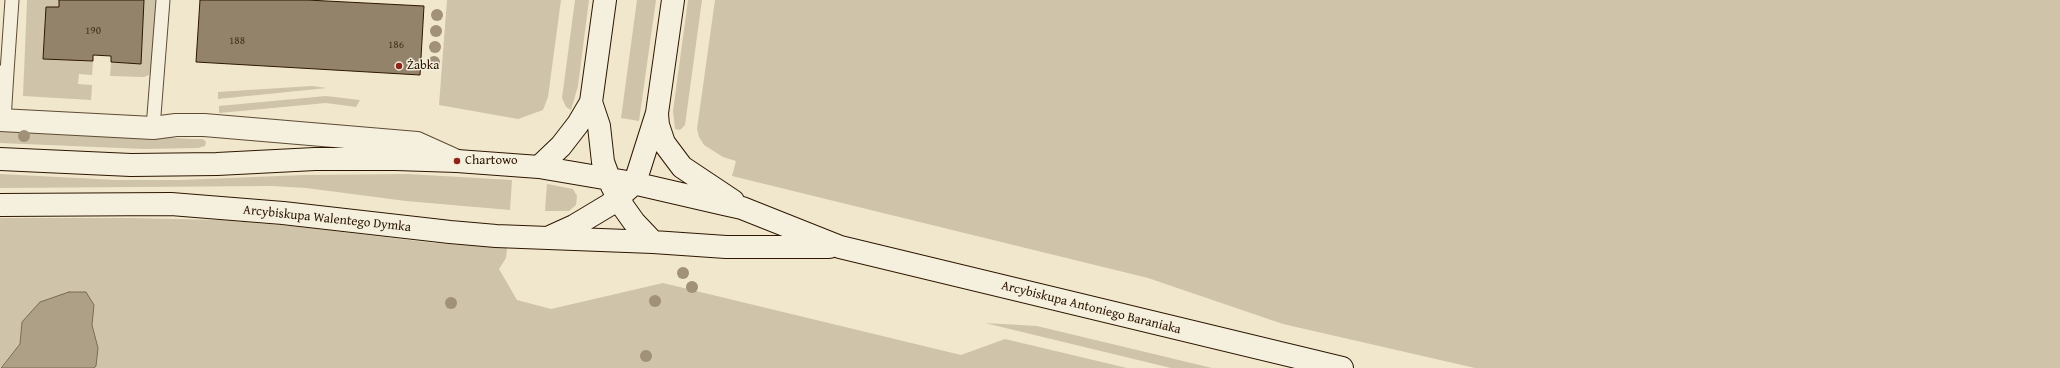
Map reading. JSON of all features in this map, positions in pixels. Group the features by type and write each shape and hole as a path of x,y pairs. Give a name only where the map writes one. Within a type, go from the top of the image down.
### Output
{"street":[{"path":"605,0 592,102 599,126 603,162 618,198 634,222 653,242"},
{"path":"545,238 574,226 618,198 633,183 641,165 657,113 673,0"},
{"path":"539,167 561,146 578,124 592,102"},
{"path":"657,113 661,137 672,155 682,167 742,208"},
{"path":"2,120 153,128 176,125 204,125 417,143 457,161"},
{"path":"0,159 131,165 217,164 315,159 457,161 539,167 633,183"},
{"name":"Arcybiskupa Antoniego Baraniaka","path":"633,183 742,208 840,247 1342,368"},
{"name":"Arcybiskupa Walentego Dymka","path":"0,205 171,204 283,213 450,232 545,238 653,242"},
{"name":"Arcybiskupa Antoniego Baraniaka","path":"653,242 726,247 840,247"}],"lane":[{"path":"2,120 4,72 12,0"},
{"path":"153,128 163,0"}],"shaded area":[{"path":"27,0 59,0 59,7 46,7 43,58 93,61 92,75 79,74 78,84 92,85 91,100 23,96"},
{"path":"144,0 158,0 151,70 149,75 144,77 110,76 111,62 141,64"},
{"path":"447,0 561,0 548,97 543,110 518,119 439,105"},
{"path":"575,0 589,0 578,86 571,110 566,107 562,98"},
{"path":"637,0 656,0 639,121 621,118"},
{"path":"688,0 702,0 685,125 680,130 675,129 673,111"},
{"path":"715,0 2060,0 2060,368 1475,368 1283,324 1148,278 732,176 736,161 723,157 704,145 699,137 697,129"},
{"path":"312,86 327,88 218,99 218,92"},
{"path":"326,96 360,100 356,107 326,103 219,113 219,106"},
{"path":"0,128 203,139 206,142 205,146 198,148 144,149 0,143"},
{"path":"0,174 116,180 179,180 304,175 408,174 512,180 510,210 406,201 306,188 272,186 0,188"},
{"path":"547,184 573,189 577,196 576,205 569,211 545,211"},
{"path":"0,218 221,220 292,226 434,243 507,248 506,258 499,269 517,300 551,309 663,283 961,355 1005,339 1127,368 94,368 96,366 98,348 92,325 94,305 86,292 69,292 22,322 20,344 0,368"},
{"path":"69,292 86,292 94,305 92,325 98,348 96,366 94,368 1,368 20,344 22,322 40,302"},
{"path":"985,323 1037,326 1212,368 1171,368"}],"building":[{"path":"59,0 144,0 141,64 111,62 111,56 93,55 93,61 43,59 46,7 59,7"},
{"path":"200,0 307,0 424,6 420,75 196,62"}],"place":[{"name":"Żabka","path":"399,66"},
{"name":"Chartowo","path":"457,161"}]}
